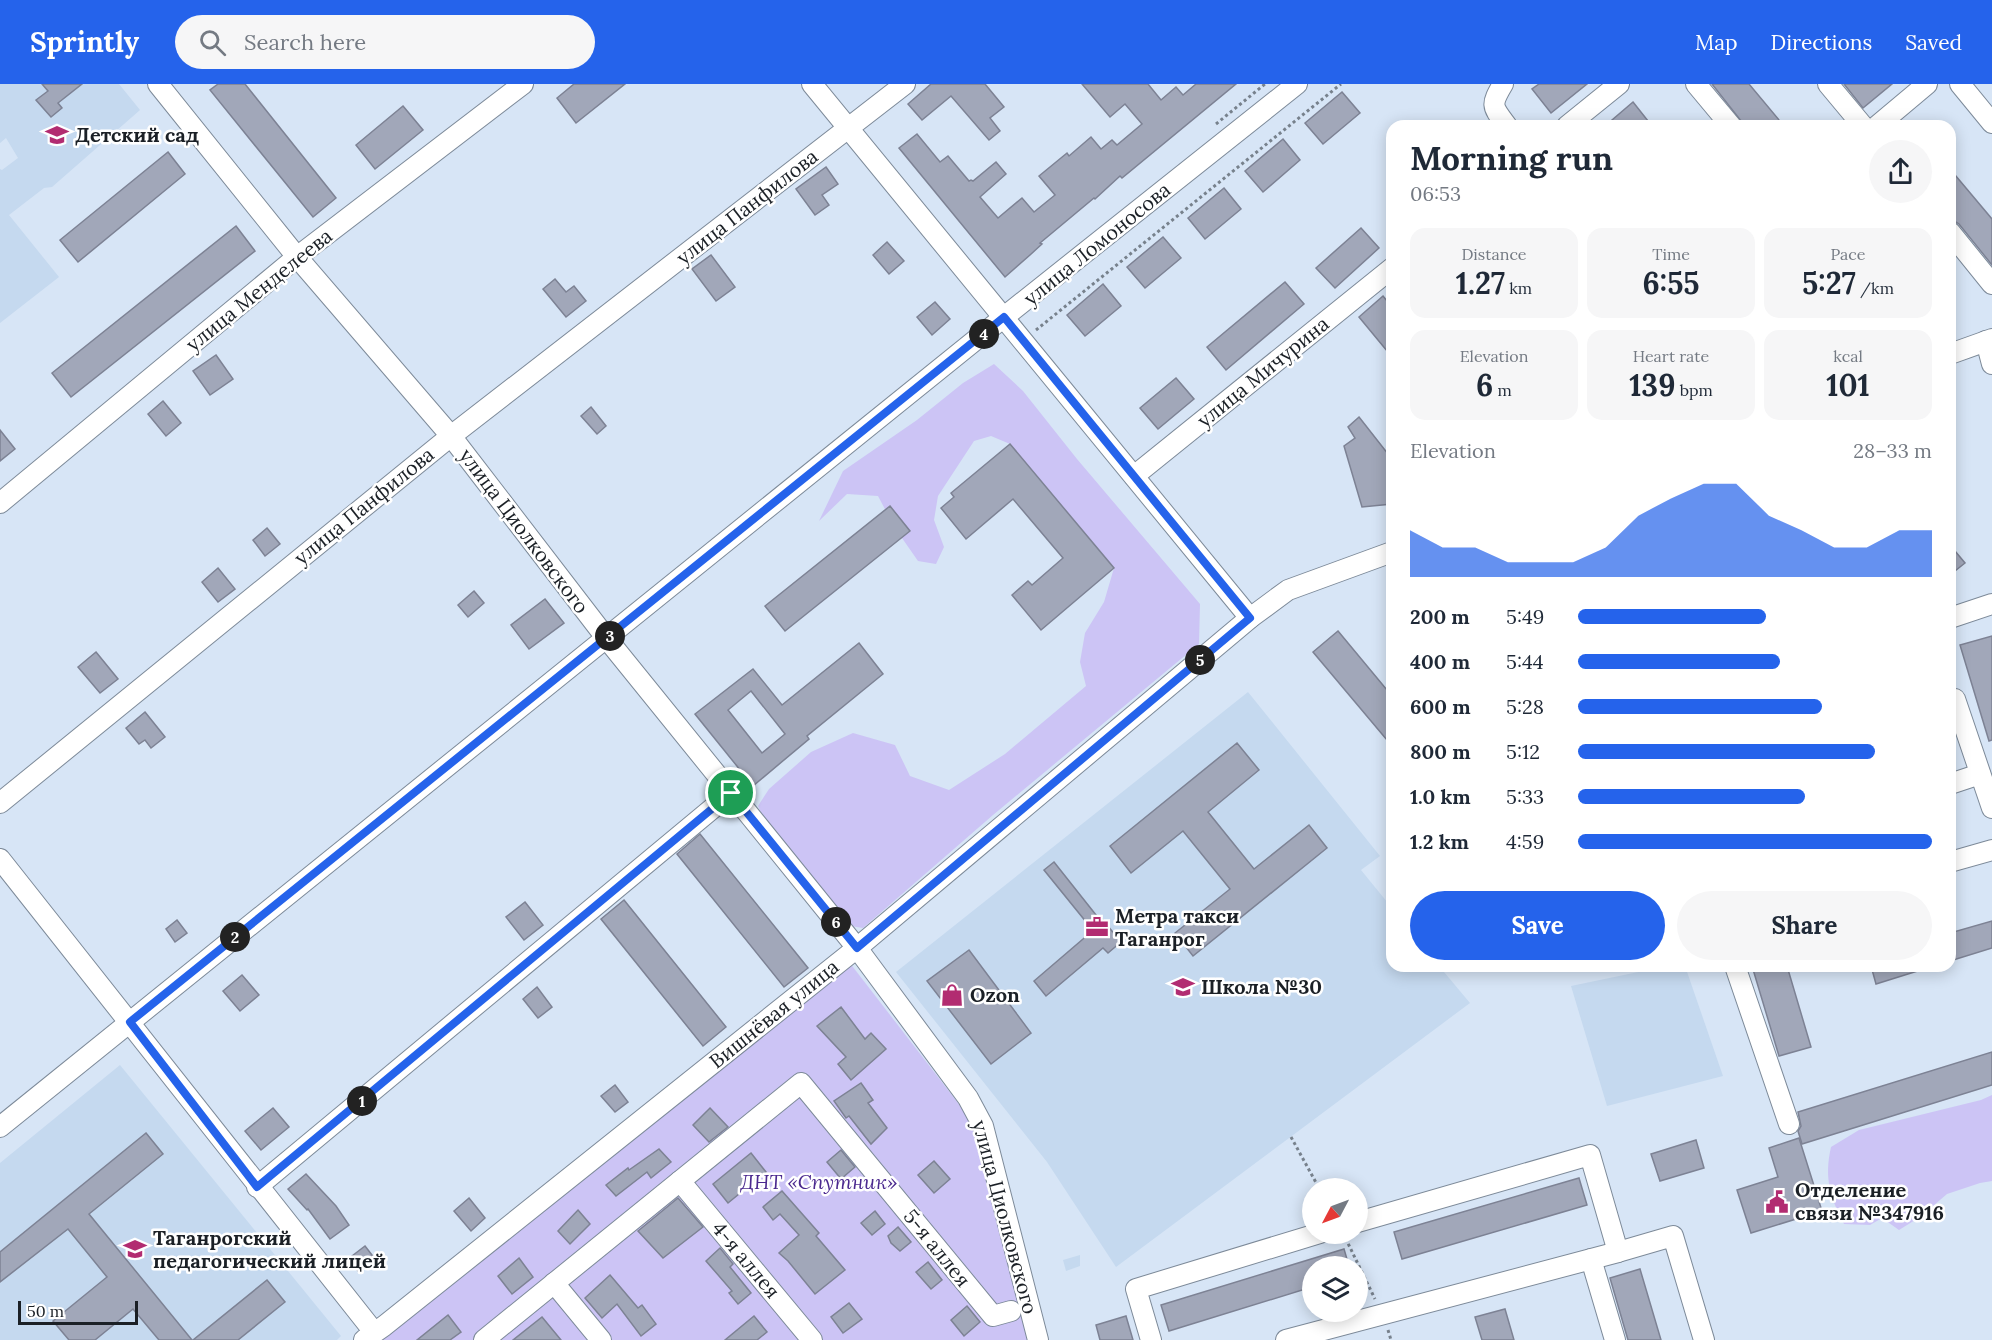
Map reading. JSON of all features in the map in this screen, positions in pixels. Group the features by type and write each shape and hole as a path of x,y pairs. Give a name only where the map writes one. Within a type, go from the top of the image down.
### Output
{"street":[{"name":"улица Циолковского","path":"158,84 297,257 451,435 607,639 857,948 969,1098 984,1126 1038,1340"},
{"name":"улица Менделеева","path":"0,503 297,257 523,84"},
{"path":"812,84 1250,618"},
{"name":"улица Панфилова","path":"0,802 451,435 849,129 904,84"},
{"name":"улица Ломоносова","path":"0,1127 1004,317 1297,84"},
{"path":"1502,120 1493,108 1493,102 1503,84"},
{"path":"1574,120 1619,84"},
{"path":"1696,84 1726,120"},
{"path":"1828,84 1858,120"},
{"path":"1884,120 1927,84"},
{"path":"1960,84 1992,123"},
{"path":"1956,239 1992,284"},
{"name":"улица Мичурина","path":"1134,477 1386,273"},
{"path":"1956,352 1989,340 1992,364"},
{"name":"Вишнёвая улица","path":"380,1335 857,948 1250,618 1288,590 1386,554"},
{"path":"1956,616 1992,604"},
{"path":"1956,706 1992,808"},
{"path":"1956,782 1980,774"},
{"path":"257,1187 731,793"},
{"path":"1956,860 1992,850"},
{"path":"0,859 257,1187 380,1335"},
{"path":"1737,972 1790,1124"},
{"name":"5-я аллея","path":"680,1181 801,1083 993,1316 1011,1311"},
{"path":"1368,1219 1590,1155 1618,1252"},
{"path":"484,1340 680,1181"},
{"name":"4-я аллея","path":"680,1181 812,1340"},
{"path":"1286,1340 1673,1236 1704,1340"},
{"path":"1151,1340 1137,1288 1302,1238"},
{"path":"1591,1259 1615,1340"},
{"path":"554,1283 601,1340"}],"path":[{"path":"1036,330 1341,84"},
{"path":"1291,1137 1313,1178"},
{"path":"1348,1244 1383,1314 1391,1340"}],"shaded area":[{"name":"Детский сад","path":"0,84 119,84 140,110 52,187 44,188 9,215 59,277 0,323 0,169 2,170 18,158 6,138 0,143"},
{"name":"Школа №30","path":"1248,692 1380,856 1361,870 1386,901 1386,972 1444,972 1470,1003 1116,1267 1047,1162 896,972"},
{"path":"1638,972 1687,972 1723,1076 1607,1106 1571,986"},
{"name":"Таганрогский педагогический лицей","path":"120,1065 341,1336 337,1340 0,1340 0,1163"},
{"path":"1080,1255 1080,1266 1066,1271 1063,1260"}],"green space":[{"path":"994,364 1023,391 1077,459 1200,604 1199,644 993,815 863,928 838,924 779,852 758,806 769,789 811,752 853,733 895,745 910,776 949,790 1005,754 1086,686 1080,662 1085,633 1104,602 1114,568 1010,444 991,436 974,441 938,496 934,520 944,547 936,564 918,561 895,528 878,496 847,494 819,521 843,471 917,420 963,383"},
{"name":"ДНТ «Спутник»","path":"846,958 972,1121 1033,1340 371,1340"},
{"path":"1992,1095 1992,1181 1947,1194 1920,1217 1899,1230 1882,1218 1870,1225 1844,1224 1835,1205 1828,1178 1831,1147 1859,1130 1981,1100"}],"building":[{"path":"42,84 82,84 58,103 62,108 51,117 36,100 48,91"},
{"path":"218,84 245,84 336,198 313,217 210,90"},
{"path":"574,84 625,84 576,123 557,98"},
{"path":"931,84 985,84 1004,107 990,118 1000,131 989,140 951,96 922,120 908,104"},
{"path":"1082,84 1148,84 1161,100 1176,87 1183,95 1196,84 1236,84 1122,178 1120,176 1040,243 1042,244 1005,277 899,148 917,134 940,162 948,156 969,181 973,181 996,162 1006,174 980,197 998,218 1022,198 1034,212 1055,195 1039,176 1067,153 1069,156 1091,137 1101,149 1112,140 1117,145 1142,124 1125,104 1110,117"},
{"path":"1539,84 1587,84 1551,113 1532,89"},
{"path":"1712,84 1749,84 1779,120 1740,120"},
{"path":"1844,84 1892,84 1863,108"},
{"path":"1342,92 1360,113 1323,144 1305,123"},
{"path":"1633,102 1647,120 1612,120"},
{"path":"403,106 423,130 375,169 356,145"},
{"path":"1283,139 1300,160 1263,192 1245,171"},
{"path":"168,152 185,174 78,262 60,240"},
{"path":"826,167 838,184 822,195 829,205 815,215 796,189"},
{"path":"1956,176 1992,219 1992,265 1956,222"},
{"path":"1224,188 1241,209 1205,239 1188,218"},
{"path":"236,226 255,251 71,397 52,373"},
{"path":"1361,228 1379,248 1335,288 1316,268"},
{"path":"1163,237 1181,258 1145,288 1127,267"},
{"path":"887,242 904,261 889,274 873,255"},
{"path":"711,255 735,287 716,301 692,269"},
{"path":"555,279 566,292 574,286 586,301 566,317 543,289"},
{"path":"1285,282 1304,304 1226,370 1207,347"},
{"path":"1103,284 1121,306 1085,336 1067,315"},
{"path":"1383,296 1386,300 1386,350 1359,317"},
{"path":"935,302 950,319 932,335 917,317"},
{"path":"216,355 233,379 210,395 193,371"},
{"path":"1176,378 1194,399 1158,429 1140,408"},
{"path":"163,401 181,423 166,436 148,414"},
{"path":"591,407 606,426 597,434 581,416"},
{"path":"1359,417 1386,451 1386,505 1362,507 1344,446 1355,438 1348,427"},
{"path":"0,430 15,449 0,461"},
{"path":"1010,444 1114,568 1041,630 1012,595 1028,581 1032,585 1063,558 1013,499 966,539 941,508 954,497 951,493"},
{"path":"890,506 910,531 785,631 765,606"},
{"path":"267,528 280,544 265,556 253,540"},
{"path":"1956,552 1965,563 1956,570"},
{"path":"218,568 235,589 218,602 202,582"},
{"path":"474,591 484,603 468,617 458,605"},
{"path":"545,599 564,623 529,649 511,625"},
{"path":"1338,631 1386,689 1386,739 1313,652"},
{"path":"1992,636 1992,740 1989,741 1960,645"},
{"path":"859,643 883,674 807,736 809,739 753,786 695,714 753,669 782,705","holes":["751,691 785,734 762,753 728,710"]},
{"path":"96,652 118,679 100,693 78,667"},
{"path":"145,712 165,737 151,748 145,740 139,744 126,728"},
{"path":"1237,743 1259,770 1208,812 1254,869 1309,825 1327,848 1193,956 1175,933 1230,889 1183,831 1131,873 1110,846"},
{"path":"700,834 808,968 784,987 677,854"},
{"path":"1054,862 1100,920 1102,919 1121,942 1108,953 1103,948 1046,996 1034,981 1090,933 1088,931 1091,928 1044,870"},
{"path":"624,900 726,1027 703,1046 601,919"},
{"path":"525,902 543,925 524,940 506,917"},
{"path":"177,920 187,933 175,942 166,929"},
{"path":"1992,921 1992,948 1956,959 1956,931"},
{"path":"969,950 1031,1033 991,1064 927,981"},
{"path":"1754,972 1789,972 1811,1047 1779,1056"},
{"path":"1873,972 1914,972 1876,984"},
{"path":"242,975 259,995 240,1011 223,991"},
{"path":"537,987 552,1007 538,1018 523,999"},
{"path":"841,1007 865,1039 871,1033 886,1049 851,1080 838,1064 846,1057 817,1026"},
{"path":"1992,1052 1992,1085 1802,1144 1798,1131 1801,1126 1798,1112"},
{"path":"861,1083 873,1100 868,1103 887,1128 871,1144 849,1116 846,1118 834,1101"},
{"path":"615,1085 628,1102 615,1112 601,1096"},
{"path":"273,1108 289,1127 261,1150 245,1131"},
{"path":"710,1108 728,1127 709,1142 693,1125"},
{"path":"146,1133 163,1154 89,1214 192,1340 159,1340 133,1309 95,1340 69,1340 53,1321 107,1277 68,1229 0,1282 0,1252"},
{"path":"1799,1138 1822,1211 1751,1233 1737,1190 1778,1177 1769,1148"},
{"path":"1696,1140 1704,1168 1660,1181 1651,1154"},
{"path":"659,1149 671,1162 651,1178 647,1172 616,1196 606,1185 628,1168 629,1170"},
{"path":"841,1150 855,1167 841,1179 827,1162"},
{"path":"751,1153 766,1172 728,1203 713,1184"},
{"path":"934,1161 950,1179 934,1193 918,1175"},
{"path":"306,1174 336,1206 349,1225 330,1239 308,1209 288,1189"},
{"path":"1579,1178 1587,1205 1402,1259 1394,1232"},
{"path":"782,1191 819,1233 816,1236 845,1270 815,1294 779,1253 799,1235 780,1214 773,1220 763,1207"},
{"path":"469,1198 485,1218 471,1231 454,1211"},
{"path":"678,1198 703,1227 663,1258 638,1231"},
{"path":"578,1210 590,1224 570,1244 558,1231"},
{"path":"875,1211 885,1224 872,1235 861,1223"},
{"path":"898,1227 911,1242 900,1251 891,1243 888,1236"},
{"path":"365,1246 375,1259 359,1272 348,1259"},
{"path":"720,1248 733,1264 730,1267 751,1293 738,1304 729,1293 732,1291 706,1261"},
{"path":"1344,1249 1346,1256 1321,1256"},
{"path":"519,1258 533,1277 512,1294 498,1276"},
{"path":"928,1262 942,1280 931,1289 916,1272"},
{"path":"1302,1262 1302,1290 1169,1331 1161,1305"},
{"path":"1640,1269 1661,1340 1628,1340 1610,1278"},
{"path":"610,1275 638,1308 642,1305 656,1324 641,1336 617,1304 602,1318 585,1298"},
{"path":"267,1280 285,1302 238,1340 193,1340"},
{"path":"849,1303 862,1319 843,1333 831,1317"},
{"path":"967,1306 980,1322 964,1336 951,1320"},
{"path":"1505,1309 1514,1340 1482,1340 1475,1317"},
{"path":"448,1315 461,1332 450,1340 417,1340"},
{"path":"754,1316 767,1332 757,1340 725,1340"},
{"path":"1126,1316 1133,1340 1100,1340 1096,1325"},
{"path":"542,1317 561,1340 513,1340"}],"place":[{"name":"Детский сад","path":"57,135"},
{"name":"Метра такси Таганрог","path":"1097,927"},
{"name":"Школа №30","path":"1183,987"},
{"name":"Ozon","path":"952,995"},
{"name":"Отделение связи №347916","path":"1777,1202"},
{"name":"Таганрогский педагогический лицей","path":"135,1249"}],"route":[{"path":"1004,317 1250,618 857,948 731,793 257,1187 130,1022 1004,317"}]}
